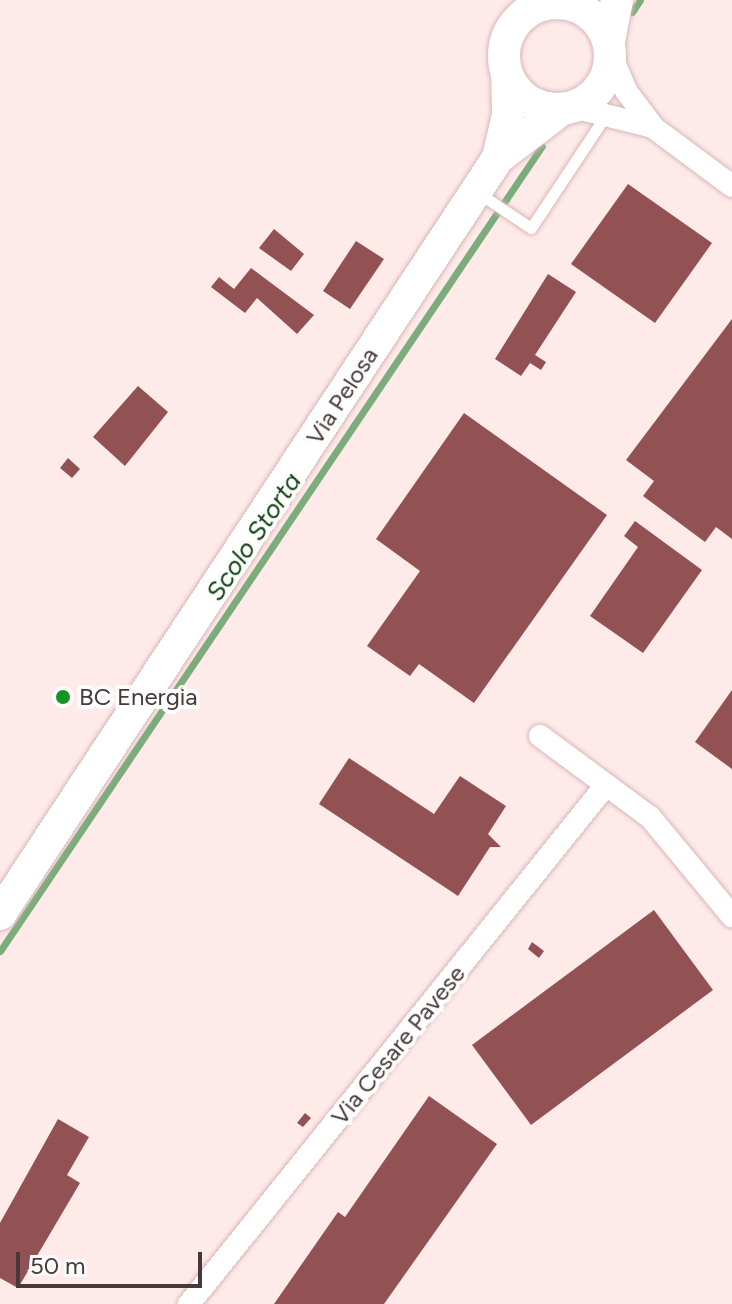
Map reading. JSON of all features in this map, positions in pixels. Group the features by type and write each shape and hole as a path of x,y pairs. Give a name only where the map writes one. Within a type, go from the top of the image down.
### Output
{"main road":[{"name":"Via Pelosa","path":"498,158 604,83 617,0"},
{"name":"Via Pelosa","path":"0,914 484,197 498,158 508,115 505,47 516,22 540,5 572,2 594,17 610,48"},
{"path":"507,76 525,99 567,109"}],"street":[{"path":"610,48 626,91 654,128 732,186"},
{"path":"567,109 607,112 654,128"},
{"path":"540,736 650,817 732,916"},
{"name":"Via Cesare Pavese","path":"189,1304 606,785"}],"lane":[{"path":"484,197 531,228 607,112"}],"building":[{"path":"628,184 712,243 655,323 571,264"},
{"path":"274,229 304,254 291,271 259,248"},
{"path":"356,241 384,259 350,309 323,291"},
{"path":"251,268 314,315 297,334 257,298 245,313 211,287 219,277 234,289"},
{"path":"548,274 576,292 535,355 546,362 541,370 530,363 521,376 495,359"},
{"path":"732,319 732,539 716,527 705,542 643,496 654,481 626,460"},
{"path":"138,386 168,412 125,466 93,437"},
{"path":"464,413 607,515 474,703 419,664 410,676 367,646 420,571 376,539"},
{"path":"68,458 80,469 72,478 60,468"},
{"path":"635,521 702,570 643,653 590,616 638,547 624,536"},
{"path":"732,690 732,769 695,742"},
{"path":"349,758 434,814 460,776 506,806 488,834 501,847 490,847 458,896 319,804"},
{"path":"654,910 713,990 531,1125 472,1045"},
{"path":"532,942 544,951 539,958 528,949"},
{"path":"429,1096 497,1144 384,1304 274,1304 338,1212 345,1217"},
{"path":"305,1113 311,1118 303,1127 297,1123"},
{"path":"58,1119 89,1137 67,1175 80,1183 18,1288 0,1278 0,1223"}],"waterway":[{"name":"Scolo Storta","path":"632,12 640,0"},
{"name":"Scolo Storta","path":"0,951 542,146"}],"place":[{"name":"BC Energia","path":"63,697"}]}
